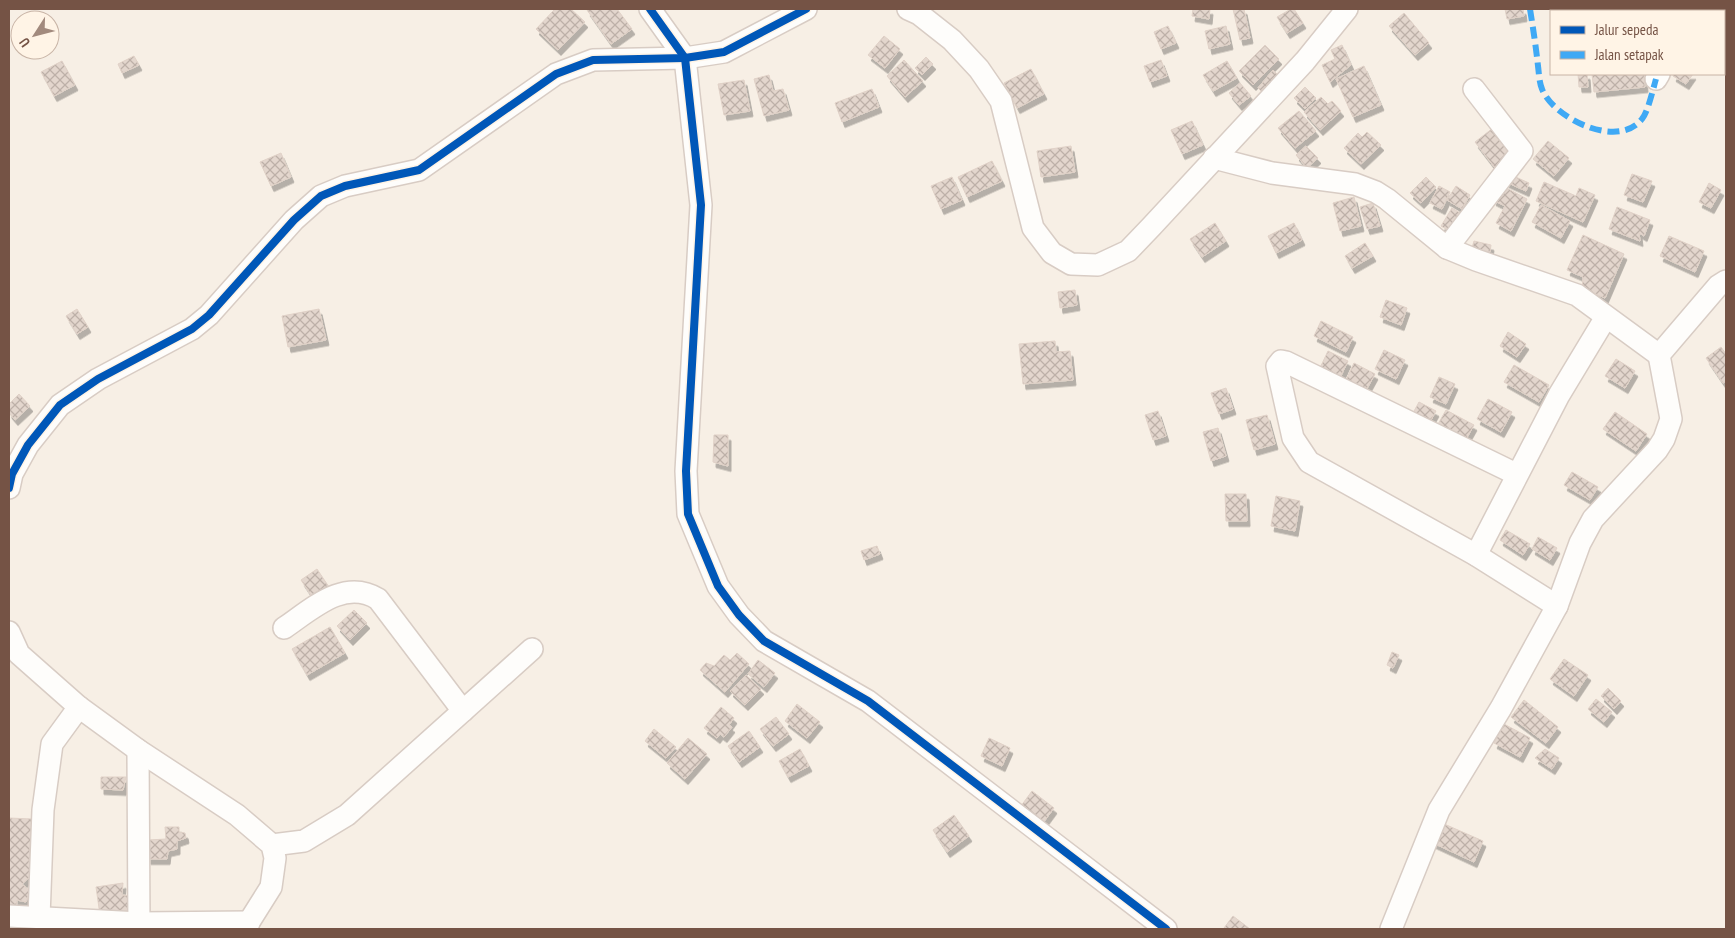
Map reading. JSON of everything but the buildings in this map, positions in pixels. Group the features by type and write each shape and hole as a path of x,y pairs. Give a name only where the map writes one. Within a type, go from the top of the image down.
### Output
{"street":[{"path":"650,9 685,58 701,205 686,471 688,514 718,586 739,615 764,641 868,701 1166,929"},
{"path":"9,488 12,474 28,445 60,405 98,379 192,329 209,315 294,220 321,196 345,186 419,170 556,74 579,64 593,60 685,58 724,52 806,9"},
{"path":"908,9 919,14 952,40 979,69 1001,101 1033,228 1052,253 1071,264 1098,265 1128,251 1305,61 1347,9"},
{"path":"1448,248 1522,152 1474,89"},
{"path":"1214,158 1272,173 1355,184 1387,198 1448,248 1476,260 1577,295 1659,355 1671,419 1664,439 1657,450 1593,519 1580,543 1557,606 1501,708 1439,810 1391,929"},
{"path":"1659,355 1718,286 1726,281"},
{"path":"1476,555 1516,474 1559,395 1606,317"},
{"path":"1516,474 1286,362 1281,361 1277,366 1293,438 1309,462 1476,555 1557,606"},
{"path":"284,628 333,596 358,590 368,592 378,599 463,711"},
{"path":"9,632 19,654 78,707 138,750 237,814 272,845 274,858 271,887 248,925 139,926 64,924 39,916 9,916"},
{"path":"272,845 304,841 347,815 532,649"},
{"path":"39,916 43,810 52,744 78,707"},
{"path":"138,750 139,926"}],"marked path":[{"path":"1530,9 1542,89 1548,100 1572,119 1587,127 1603,131 1618,131 1631,128 1644,116 1656,79"}],"cycle path":[{"path":"650,9 685,58 701,205 686,471 688,514 718,586 739,615 764,641 868,701 1166,929"},
{"path":"9,488 12,474 28,445 60,405 98,379 192,329 209,315 294,220 321,196 345,186 419,170 556,74 593,60 685,58 724,52 806,9"}]}
